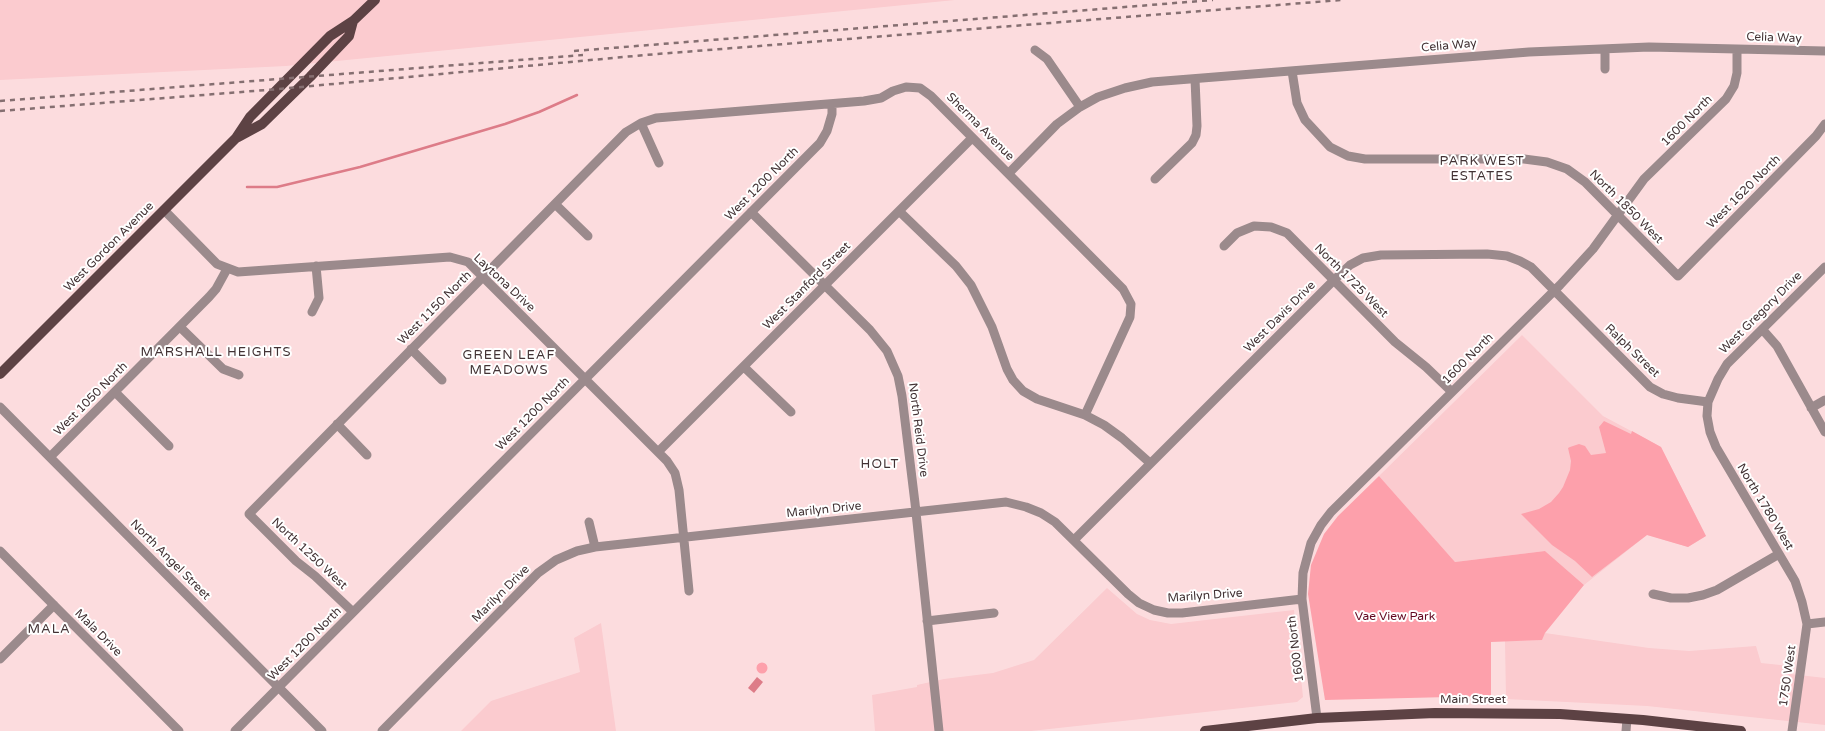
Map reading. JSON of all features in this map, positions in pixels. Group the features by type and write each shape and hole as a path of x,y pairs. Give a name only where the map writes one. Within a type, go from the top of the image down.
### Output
{"main road":[{"name":"West Gordon Avenue","path":"0,374 236,138 250,117 330,36 353,21 375,0"},
{"name":"Main Street","path":"1205,731 1317,718 1434,713 1560,714 1627,719 1741,731"}],"street":[{"name":"Celia Way","path":"1009,173 1058,124 1080,107 1098,97 1125,88 1152,82 1530,52 1649,47 1825,51"},
{"path":"1605,49 1605,69"},
{"name":"1600 North","path":"1317,718 1302,599 1303,573 1306,558 1311,543 1322,525 1331,512 1554,290 1593,249 1644,179 1726,99 1734,86 1737,73 1737,49"},
{"path":"1035,50 1047,59 1080,107"},
{"name":"North 1850 West","path":"1292,71 1297,103 1305,120 1330,147 1348,156 1365,159 1524,158 1546,162 1567,169 1585,182 1678,276"},
{"path":"1155,179 1192,143 1196,135 1195,79"},
{"name":"Sherma Avenue","path":"641,123 656,118 832,104 881,98 893,91 906,87 920,88 931,96 1123,288 1131,304 1130,317 1084,415"},
{"name":"West 1200 North","path":"235,731 820,143 827,131 832,114 832,104"},
{"path":"641,123 659,163"},
{"name":"West 1150 North","path":"249,514 626,132 641,123"},
{"name":"West 1620 North","path":"1678,276 1816,136 1825,124"},
{"name":"West Stanford Street","path":"658,452 972,138"},
{"path":"555,204 588,236"},
{"name":"Laytona Drive","path":"164,210 218,264 227,269 238,272 450,256 468,262 658,452 675,474 679,490 689,591"},
{"path":"899,211 956,266 971,285 992,327 1007,369 1013,380 1023,391 1036,399 1084,415 1104,425 1122,438 1150,463"},
{"name":"North Reid Drive","path":"751,212 870,330 887,352 898,376 902,396 916,512 939,731"},
{"name":"North 1725 West","path":"1224,246 1237,233 1254,226 1271,227 1287,233 1395,342 1426,367 1452,392"},
{"name":"West Davis Drive","path":"1074,540 1334,280 1350,265 1363,258 1381,255 1487,254 1507,256 1520,260 1531,267 1554,290"},
{"path":"312,312 319,298 316,266"},
{"name":"West Gregory Drive","path":"1708,402 1718,379 1727,364 1825,267"},
{"name":"West 1050 North","path":"50,457 216,289 227,269"},
{"name":"Ralph Street","path":"1554,290 1650,387 1663,394 1678,398 1708,402"},
{"path":"180,327 223,369 239,375"},
{"path":"1762,329 1777,346 1825,432"},
{"path":"411,349 442,380"},
{"path":"744,367 791,412"},
{"path":"115,392 169,446"},
{"path":"1811,408 1825,400"},
{"name":"North 1780 West","path":"1708,402 1707,416 1710,432 1716,447 1795,581 1807,624"},
{"name":"North Angel Street","path":"0,407 322,731"},
{"path":"337,424 367,455"},
{"name":"Marilyn Drive","path":"382,731 538,573 556,560 578,551 594,547 1006,502 1026,507 1041,513 1055,522 1128,594 1139,603 1154,610 1168,613 1182,613 1302,599"},
{"name":"North 1250 West","path":"249,514 296,561 315,576 353,612"},
{"path":"589,522 594,547"},
{"name":"Mala Drive","path":"0,551 179,731"},
{"path":"1653,594 1671,598 1688,598 1703,595 1718,590 1779,554"},
{"path":"0,659 54,605"},
{"path":"928,621 994,614"},
{"path":"1807,624 1825,622"},
{"name":"1750 West","path":"1792,731 1807,624"},
{"path":"1626,731 1627,719"}],"shaded area":[{"path":"0,0 955,0 286,66 0,80"},
{"path":"1522,335 1603,416 1661,447 1706,536 1688,547 1647,535 1584,585 1545,551 1455,562 1379,476"},
{"path":"1107,588 1137,614 1150,620 1171,624 1294,610 1303,697 1297,702 1031,731 875,731 872,695 917,687 917,685 944,679 993,673 1034,660"},
{"path":"601,623 616,731 461,731 491,701 580,672 574,638"},
{"path":"1545,633 1649,648 1689,651 1756,646 1761,663 1790,666 1790,674 1825,678 1825,725 1647,706 1506,699 1505,641 1541,640"},
{"path":"757,677 763,682 754,693 748,688"}],"green space":[{"path":"1604,421 1631,434 1632,431 1661,447 1706,536 1688,547 1647,535 1592,577 1575,561 1552,545 1521,514 1539,509 1551,502 1559,493 1570,470 1571,461 1568,448 1579,444 1585,446 1591,455 1606,453 1599,427"},
{"name":"Vae View Park","path":"1379,476 1455,562 1545,551 1584,585 1545,633 1542,640 1491,642 1491,696 1325,700 1308,594 1311,565 1324,534 1338,516"},
{"path":"760,663 764,663 766,664 766,672 760,673 757,670 757,666"}],"waterway":[{"path":"247,187 277,187 360,167 505,124 539,112 577,95"}],"railway":[{"path":"574,51 1213,0"},
{"path":"0,111 279,89 645,55 1341,0"},
{"path":"0,101 583,55"}],"district":[{"name":"PARK WEST ESTATES","path":"1482,170"},
{"name":"MARSHALL HEIGHTS","path":"216,353"},
{"name":"GREEN LEAF MEADOWS","path":"509,364"},
{"name":"HOLT","path":"880,465"},
{"name":"MALA","path":"49,630"}]}
